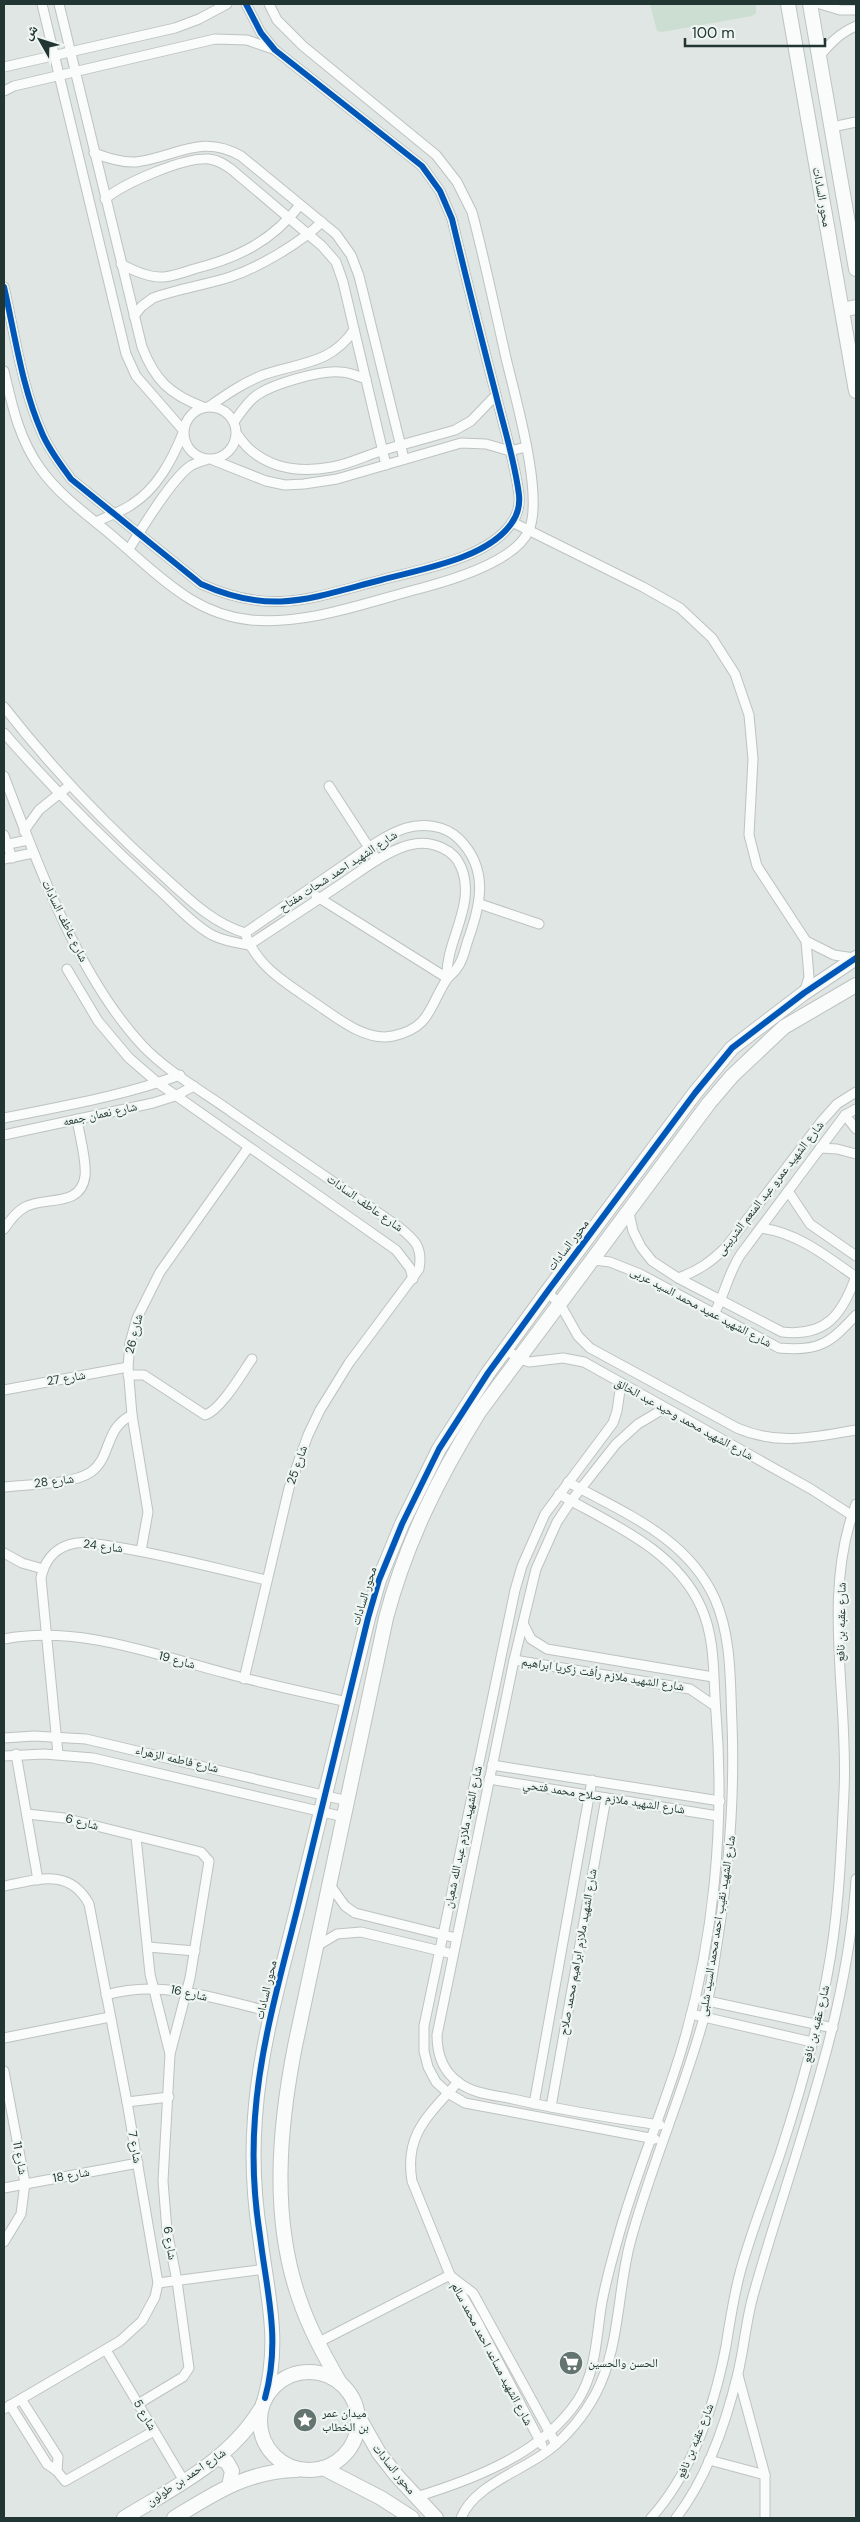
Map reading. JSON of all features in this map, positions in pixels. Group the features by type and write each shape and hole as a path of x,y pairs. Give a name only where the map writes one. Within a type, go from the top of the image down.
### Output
{"street":[{"path":"42,4 126,354 136,376 183,431 184,442 197,457 266,481 285,485 337,479 461,443 486,444 510,451 526,446"},
{"path":"59,4 142,347 155,374 164,385 182,399 206,407 220,408 228,414 234,422 236,434 245,448 257,458 271,464 292,467 333,467 454,430 471,421 496,395"},
{"path":"4,67 175,28 199,20 227,4"},
{"path":"4,288 33,410 42,434 55,458 71,479 201,584 243,600 279,603 305,599 434,566 491,544 512,522 518,510 519,496 510,451 452,219 440,191 422,166 275,50 261,33 246,4"},
{"path":"4,371 24,443 40,469 60,491 128,550 192,600 219,612 248,620 277,621 307,618 440,583 502,557 517,546 529,531 533,498 526,446 474,221 457,182 436,155 303,46 277,20 270,4"},
{"name":"محور السادات","path":"788,4 856,391"},
{"name":"محور السادات","path":"810,4 856,269"},
{"path":"820,4 840,10 856,10"},
{"path":"820,57 829,43 856,26"},
{"path":"4,91 59,75 215,38 247,40 275,50"},
{"path":"832,127 856,122"},
{"path":"94,153 115,160 136,162 192,147 210,145 228,148 241,156 336,234 351,255 359,276 404,460"},
{"path":"105,199 116,190 142,177 197,160 210,159 223,163 309,234 336,262 386,465"},
{"path":"121,264 134,271 165,277 222,262 247,252 270,237 300,205"},
{"path":"134,316 142,306 153,298 232,276 309,234 322,222"},
{"path":"842,310 856,308"},
{"path":"96,522 130,506 146,494 167,468 190,415 245,383 332,354 345,344 354,330"},
{"path":"234,422 244,407 272,387 323,373 338,371 366,379"},
{"path":"128,550 179,478 191,466 229,451 236,434"},
{"path":"512,522 643,587 680,608 712,638 735,674 749,716 753,759 749,835 757,866 806,940 834,956 856,958"},
{"path":"4,707 35,746 70,785 133,848 214,921 245,933 249,945 259,961 272,973 347,1024 368,1034 391,1037 414,1029 431,1013 447,978 307,891"},
{"path":"4,733 59,795 195,922 211,934 229,942 249,945"},
{"name":"شارع عاطف السادات","path":"4,776 33,854 83,959 100,989 143,1046 194,1086 412,1237 419,1246 422,1257 419,1269 413,1279"},
{"path":"24,830 39,810 70,785"},
{"path":"329,786 377,860"},
{"name":"شارع الشهيد احمد شحات مفتاح","path":"245,933 369,848 404,829 422,825 439,828 455,835 468,848 481,880 480,904 458,968 447,978"},
{"path":"4,835 8,859 33,854"},
{"path":"5,845 28,840"},
{"name":"شارع الشهيد احمد شحات مفتاح","path":"249,945 377,860 412,844 427,843 441,846 453,855 461,867 464,909 446,963 447,978"},
{"path":"480,904 539,924"},
{"path":"804,993 809,977 806,940"},
{"name":"محور السادات","path":"263,2402 271,2378 274,2336 259,2236 255,2118 272,2012 348,1702 380,1580 402,1524 439,1449 505,1349 695,1093 732,1048 804,993 856,958"},
{"name":"شارع عاطف السادات","path":"67,969 98,1021 129,1058 175,1096 396,1250 407,1263 413,1279"},
{"path":"174,2518 229,2486 257,2474 323,2468 335,2463 353,2443 357,2430 358,2416 352,2398 340,2383 317,2343 298,2297 291,2266 281,2186 281,2148 286,2094 386,1618 414,1532 450,1458 479,1412 520,1360 709,1103 750,1057 784,1027 856,985"},
{"path":"129,1058 143,1046"},
{"name":"شارع نعمان جمعه","path":"4,1118 82,1102 158,1083 180,1075"},
{"name":"شارع نعمان جمعه","path":"4,1135 153,1103 175,1096 194,1086"},
{"name":"شارع الشهيد عمرو عبد المنعم الشربينى","path":"678,1278 696,1271 712,1261 726,1247 837,1104 856,1092"},
{"name":"شارع الشهيد عمرو عبد المنعم الشربينى","path":"714,1314 721,1301 732,1268 845,1115 856,1109"},
{"path":"845,1115 856,1129"},
{"path":"4,1229 16,1214 26,1207 36,1203 66,1200 75,1194 82,1185 85,1175 77,1119"},
{"name":"شارع 26","path":"140,1551 148,1512 132,1415 128,1371 130,1343 147,1294 248,1148"},
{"path":"820,1148 837,1149 856,1154"},
{"path":"788,1191 810,1224 856,1256"},
{"name":"شارع الشهيد عميد محمد السيد عربى","path":"629,1213 633,1230 641,1247 652,1261 678,1278 782,1332 800,1334 817,1330 832,1320 846,1300 856,1276"},
{"path":"761,1228 781,1231 800,1238 856,1276"},
{"name":"شارع الشهيد عميد محمد السيد عربى","path":"594,1260 626,1267 780,1348 803,1350 825,1343 856,1315"},
{"name":"شارع 25","path":"244,1679 289,1488 308,1435 320,1410 348,1363 413,1279"},
{"name":"شارع الشهيد محمد وحيد عبد الخالق","path":"547,1292 560,1304 578,1336 590,1348 754,1436 774,1440 794,1440 856,1430"},
{"path":"505,1349 520,1360"},
{"name":"شارع الشهيد محمد وحيد عبد الخالق","path":"520,1360 533,1362 556,1358 577,1360 812,1490 854,1517"},
{"path":"128,1371 144,1376 205,1415 215,1408 252,1359"},
{"name":"شارع 27","path":"4,1390 128,1371"},
{"name":"شارع الشهيد ملازم عبد الله شعبان","path":"621,1383 617,1411 612,1423 559,1494 532,1540 515,1590 424,2026 424,2051 428,2067 436,2082 456,2099 475,2105 664,2140"},
{"name":"شارع الشهيد ملازم عبد الله شعبان","path":"664,1408 626,1433 571,1501 544,1546 536,1569 514,1660 436,2035 437,2045 444,2066 458,2082 478,2092 534,2104 668,2126"},
{"name":"شارع 28","path":"4,1487 83,1477 99,1464 118,1424 132,1415"},
{"name":"شارع الشهيد نقيب احمد محمد السيد شلبى","path":"460,2518 468,2505 481,2492 556,2444 588,2407 606,2369 611,2355 621,2283 630,2243 705,2017 730,1861 734,1799 728,1651 721,1616 706,1582 684,1554 671,1542 656,1531 568,1482"},
{"name":"شارع الشهيد نقيب احمد محمد السيد شلبى","path":"416,2496 480,2474 539,2441 550,2432 574,2404 588,2380 615,2249 629,2200 656,2125 696,1998 711,1905 720,1801 713,1654 701,1606 684,1578 660,1554 559,1494"},
{"name":"شارع عقبه بن نافع","path":"652,2518 680,2480 709,2412 725,2348 739,2276 802,2081 833,1942 839,1883 845,1780 838,1642 844,1554 856,1504"},
{"name":"شارع 24","path":"43,1569 52,1554 76,1543 140,1551 266,1580"},
{"path":"4,1553 22,1563 43,1569 41,1578 48,1634 58,1754"},
{"name":"شارع الشهيد ملازم رأفت زكريا ابراهيم","path":"523,1623 531,1639 547,1649 713,1677"},
{"name":"شارع 19","path":"4,1640 48,1634 110,1642 244,1679 348,1702"},
{"name":"شارع الشهيد ملازم رأفت زكريا ابراهيم","path":"514,1660 690,1689 715,1706"},
{"name":"شارع فاطمه الزهراء","path":"4,1738 56,1736 86,1738 326,1794 348,1801"},
{"path":"16,1754 38,1880"},
{"name":"شارع فاطمه الزهراء","path":"4,1756 16,1754 58,1754 106,1760 344,1818"},
{"name":"شارع الشهيد ملازم صلاح محمد فتحي","path":"492,1765 720,1801"},
{"name":"شارع الشهيد ملازم صلاح محمد فتحي","path":"490,1778 718,1816"},
{"name":"شارع الشهيد ملازم ابراهيم محمد صلاح","path":"534,2104 592,1780"},
{"name":"شارع الشهيد ملازم ابراهيم محمد صلاح","path":"551,2107 606,1798"},
{"name":"شارع 6","path":"27,1814 64,1818 200,1852 209,1861 195,1951 170,2054 164,2181 167,2231 177,2281 189,2368 183,2377 138,2404"},
{"name":"شارع 6","path":"136,1837 153,1987 170,2054"},
{"name":"شارع 7","path":"4,1886 55,1878 64,1880 85,1897 92,1913 158,2283 150,2309 142,2321 120,2341 7,2407"},
{"name":"شارع عقبه بن نافع","path":"676,2518 695,2490 708,2460 738,2374 753,2296 818,2085 833,2028 844,1980 856,1879"},
{"path":"330,1885 345,1906 355,1913 456,1938"},
{"path":"317,1946 337,1934 361,1932 453,1954"},
{"path":"148,1947 195,1951"},
{"name":"شارع 16","path":"106,1995 129,1989 153,1987 186,1992 272,2012"},
{"path":"696,1998 833,2028"},
{"path":"691,2014 812,2042"},
{"path":"4,2038 110,2017"},
{"name":"شارع 11","path":"4,2071 7,2110 25,2183 21,2214 4,2242"},
{"path":"802,2081 818,2085"},
{"path":"317,2343 450,2275 422,2208 412,2181 409,2165 411,2148 416,2132 458,2082"},
{"path":"127,2102 169,2097"},
{"name":"شارع 18","path":"4,2188 138,2163"},
{"path":"158,2283 265,2269"},
{"name":"شارع الشهيد مساعد احمد محمد سالم","path":"450,2275 473,2293 556,2444"},
{"name":"شارع الشهيد مساعد احمد محمد سالم","path":"450,2275 477,2321 539,2441 547,2451"},
{"name":"شارع 5","path":"106,2350 184,2481"},
{"path":"303,2470 287,2466 273,2455 263,2441 259,2424 263,2402 276,2384 291,2375 308,2372 325,2375 340,2383"},
{"path":"738,2374 765,2475 765,2518"},
{"path":"21,2399 58,2457 57,2471"},
{"name":"شارع احمد بن طولون","path":"124,2518 217,2458 243,2434 263,2402"},
{"path":"7,2407 47,2464 57,2471 62,2479 68,2481 154,2431"},
{"name":"محور السادات","path":"358,2416 379,2453 436,2518"},
{"path":"217,2458 230,2466 232,2476 229,2486"},
{"path":"708,2460 765,2475"},
{"name":"محور السادات","path":"323,2468 382,2498 412,2518"}],"green space":[{"path":"650,4 756,4 756,13 752,16 662,32 657,31"}],"cycle path":[{"path":"4,287 29,398 42,433 55,457 71,479 201,584 226,594 271,602 312,598 452,561 486,546 500,536 511,524 519,503 515,470 452,219 440,191 422,166 275,50 261,33 246,4"},
{"path":"265,2398 270,2377 272,2337 269,2297 258,2222 254,2162 255,2117 261,2063 278,1984 379,1580 402,1524 439,1449 488,1373 695,1093 732,1048 804,993 856,958"}],"place":[{"name":"الحسن والحسين","path":"571,2363"},
{"name":"ميدان عمر بن الخطاب","path":"305,2420"}]}
